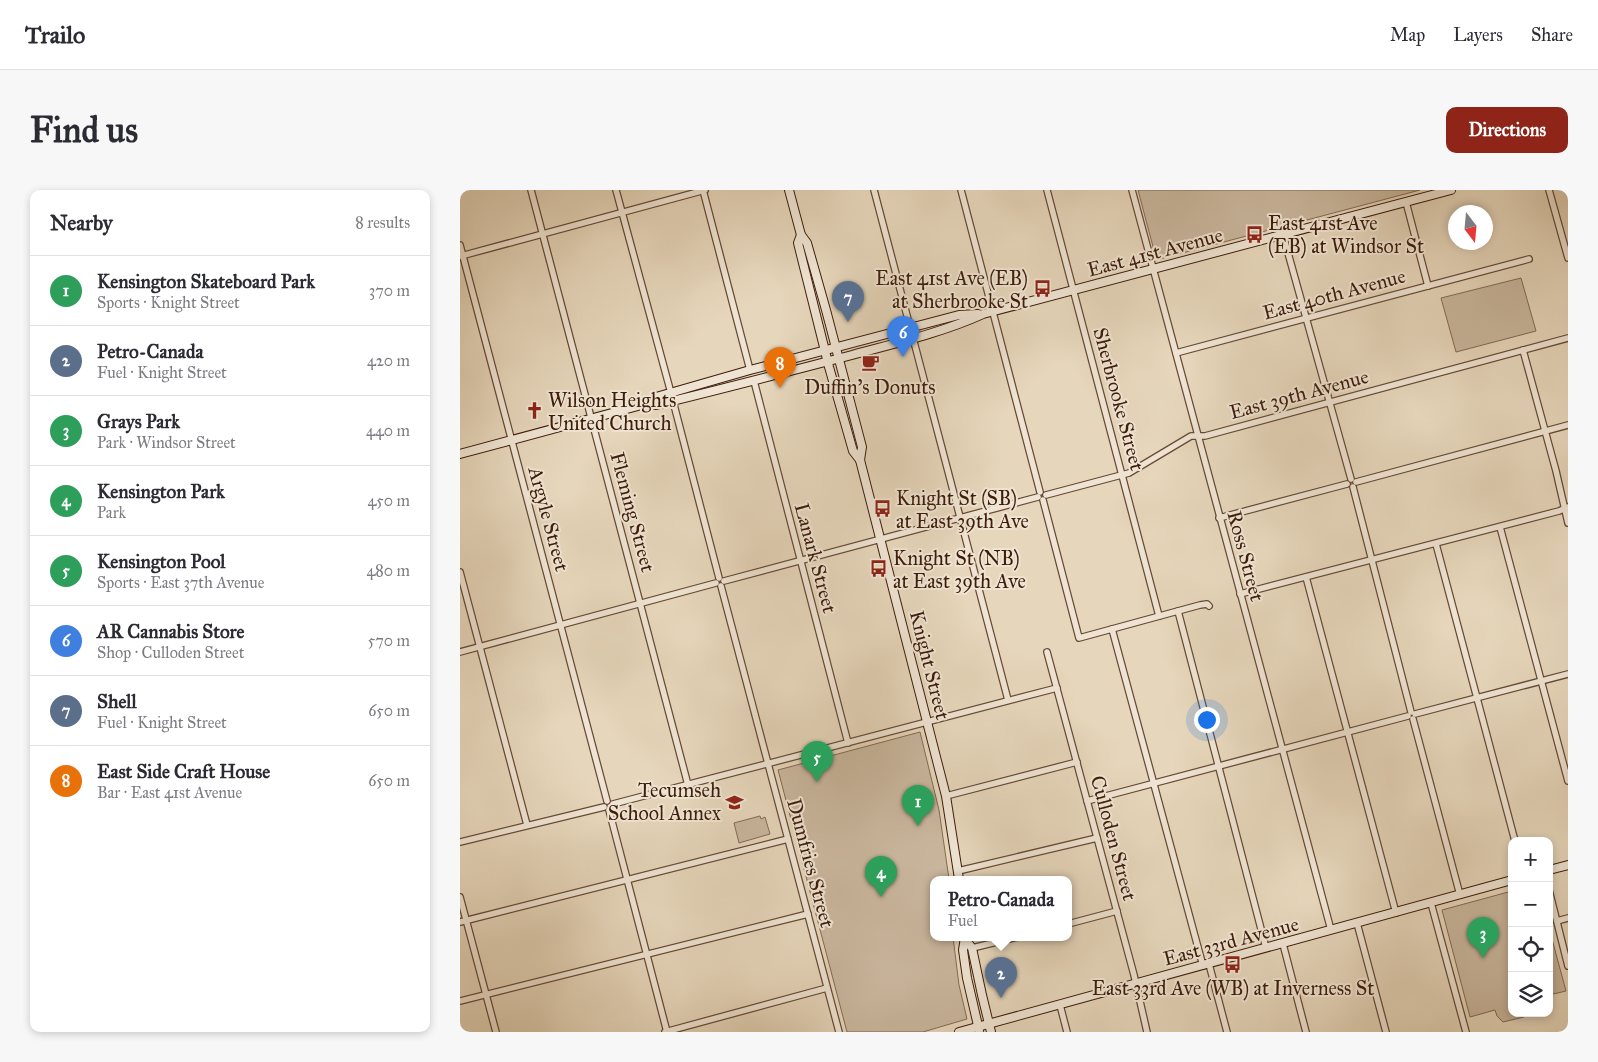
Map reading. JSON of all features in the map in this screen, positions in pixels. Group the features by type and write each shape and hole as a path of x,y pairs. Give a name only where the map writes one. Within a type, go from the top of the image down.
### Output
{"main road":[{"name":"Knight Street","path":"789,190 801,234 807,243 862,447 860,460 946,796 958,875"},
{"name":"East 41st Avenue","path":"460,454 649,403 656,397 672,397 754,381 962,324 993,311 1451,190"},
{"name":"Knight Street","path":"801,234 798,243 825,350 853,451 860,460"},
{"name":"East 41st Avenue","path":"672,397 750,370 910,327 959,315 983,314"},
{"path":"1553,869 1568,865"},
{"name":"East 33rd Avenue","path":"959,1032 990,1028 1060,1005 1508,881"},
{"path":"965,941 967,978 979,1030"},
{"path":"967,941 972,948 990,1028"}],"street":[{"name":"Fleming Street","path":"531,190 688,785"},
{"name":"Dumfries Street","path":"616,190 839,1032"},
{"path":"461,256 704,190 750,370"},
{"path":"874,190 910,327"},
{"path":"961,190 1079,638 1178,611 1207,604 1209,606"},
{"name":"Sherbrooke Street","path":"1047,190 1159,616"},
{"name":"Ross Street","path":"1132,190 1331,930"},
{"path":"1550,190 1568,258"},
{"path":"1406,202 1428,286"},
{"path":"1283,235 1352,483 1460,895"},
{"name":"Argyle Street","path":"460,245 461,256 667,1032"},
{"name":"East 40th Avenue","path":"1176,353 1529,259"},
{"path":"913,338 1008,700"},
{"name":"East 39th Avenue","path":"460,652 1122,475 1129,473 1191,436 1205,436 1568,338"},
{"path":"1523,350 1566,508 1568,523"},
{"name":"Lanark Street","path":"754,381 848,743"},
{"path":"1219,518 1568,425"},
{"path":"1240,594 1371,559 1436,544 1566,508"},
{"path":"1500,527 1568,781"},
{"path":"1436,544 1514,837"},
{"path":"460,572 527,825"},
{"path":"1306,577 1396,913"},
{"path":"1178,611 1266,948"},
{"path":"1112,629 1153,784 1227,1032"},
{"name":"Culloden Street","path":"1047,652 1117,911 1147,1032"},
{"path":"1087,801 1568,674"},
{"path":"460,842 608,806 1057,688"},
{"path":"946,796 1077,762"},
{"path":"958,875 1097,838"},
{"path":"463,921 788,839"},
{"path":"460,897 463,921 496,1032"},
{"path":"1431,903 1466,1032"},
{"path":"1553,904 1568,966"},
{"path":"1072,923 1117,911"},
{"path":"460,1001 808,914"},
{"path":"1558,921 1568,918"},
{"path":"1358,923 1386,1032"},
{"path":"972,948 1001,941"},
{"path":"1283,944 1306,1032"},
{"path":"667,1032 827,988"},
{"path":"1060,1005 1067,1032"}],"shaded area":[{"path":"1138,190 1420,190 1307,220 1302,218 1288,221 1284,226 1160,259 1156,258"},
{"path":"1521,278 1536,331 1456,352 1441,298"},
{"path":"920,732 939,810 949,876 930,876 930,941 954,941 959,985 967,1019 923,1032 847,1032 778,770"},
{"path":"760,816 761,819 765,817 770,834 739,843 734,823"},
{"path":"1508,892 1508,1017 1524,1017 1503,1022 1497,1016 1495,1010 1470,1017 1442,910"},
{"path":"1553,943 1566,991 1553,994"}],"place":[{"name":"East 41st Ave (EB) at Windsor St","path":"1254,234"},
{"name":"East 41st Ave (EB) at Sherbrooke St","path":"1042,289"},
{"name":"Shell","path":"848,322"},
{"name":"AR Cannabis Store","path":"903,357"},
{"name":"Duffin's Donuts","path":"870,363"},
{"name":"East Side Craft House","path":"780,388"},
{"name":"Wilson Heights United Church","path":"534,411"},
{"name":"Knight St (SB) at East 39th Ave","path":"882,509"},
{"name":"Knight St (NB) at East 39th Ave","path":"879,569"},
{"name":"Kensington Pool","path":"817,782"},
{"name":"Tecumseh School Annex","path":"735,802"},
{"name":"Kensington Skateboard Park","path":"918,826"},
{"name":"Kensington Park","path":"881,897"},
{"name":"Grays Park","path":"1483,958"},
{"name":"East 33rd Ave (WB) at Inverness St","path":"1233,964"},
{"name":"Petro-Canada","path":"1001,998"}]}
